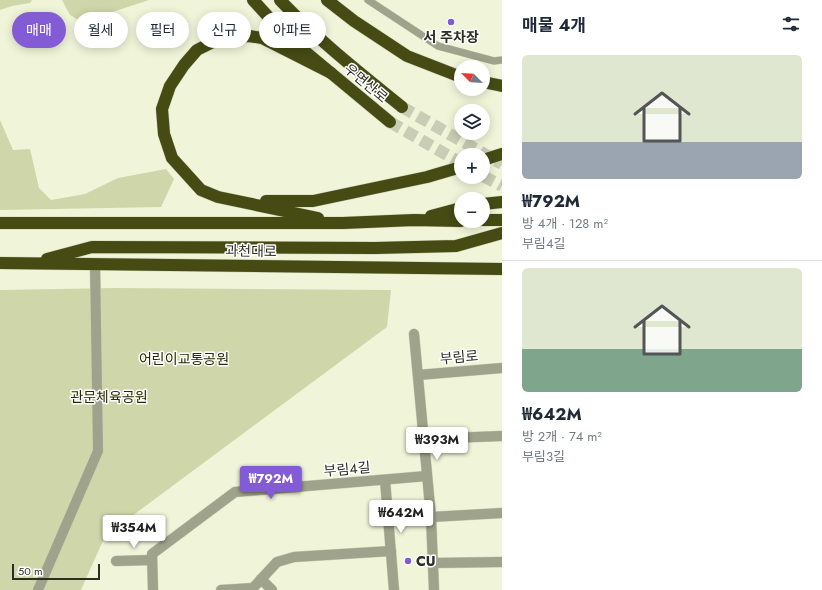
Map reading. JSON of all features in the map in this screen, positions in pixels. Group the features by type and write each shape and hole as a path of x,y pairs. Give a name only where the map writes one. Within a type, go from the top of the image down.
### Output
{"highway":[{"name":"우면산로","path":"253,0 284,34 390,122"},
{"name":"우면산로","path":"280,0 298,19 346,62 402,107"},
{"path":"328,0 354,21 407,56 454,74"},
{"path":"330,73 262,38 249,36 221,38 197,50 184,65 170,86 162,109 164,134 172,158 201,190 218,197 343,223"},
{"path":"490,83 502,86"},
{"path":"490,158 502,154"},
{"path":"243,202 313,201 427,177 454,169"},
{"path":"490,203 502,202"},
{"path":"414,220 454,210"},
{"name":"과천대로","path":"0,223 343,223 454,220"},
{"path":"490,220 502,220"},
{"path":"32,263 92,247 375,248 456,246 502,233"},
{"name":"과천대로","path":"0,263 502,269"}],"street":[{"path":"38,590 98,451 95,264"},
{"path":"414,334 431,517 434,590"},
{"name":"부림로","path":"418,375 502,368"},
{"path":"424,439 502,436"},
{"name":"부림4길","path":"152,560 152,554 235,492 427,476"},
{"path":"385,480 394,590"},
{"path":"431,517 502,513"},
{"path":"222,590 253,588 277,562 294,557 391,551"},
{"path":"116,561 152,560 154,590"},
{"path":"433,563 502,562"},
{"path":"261,579 272,590"}],"lane":[{"path":"368,0 438,46 494,61 502,60"}],"green space":[{"path":"0,0 32,0 30,3 0,10"},
{"path":"62,0 149,0 112,12 74,12 74,17 70,15"},
{"path":"0,120 13,150 30,149 39,188 51,200 85,194 118,178 166,169 174,179 161,207 0,210"},
{"name":"관문체육공원","path":"115,288 391,290 387,327 105,536 81,590 0,590 0,290"}],"tunnel":[{"path":"402,107 502,164"},
{"path":"390,122 454,159"},
{"path":"490,180 502,186"}],"place":[{"name":"서 주차장","path":"451,22"},
{"name":"CU","path":"408,561"}],"park label":[{"name":"어린이교통공원","path":"184,359"}]}
